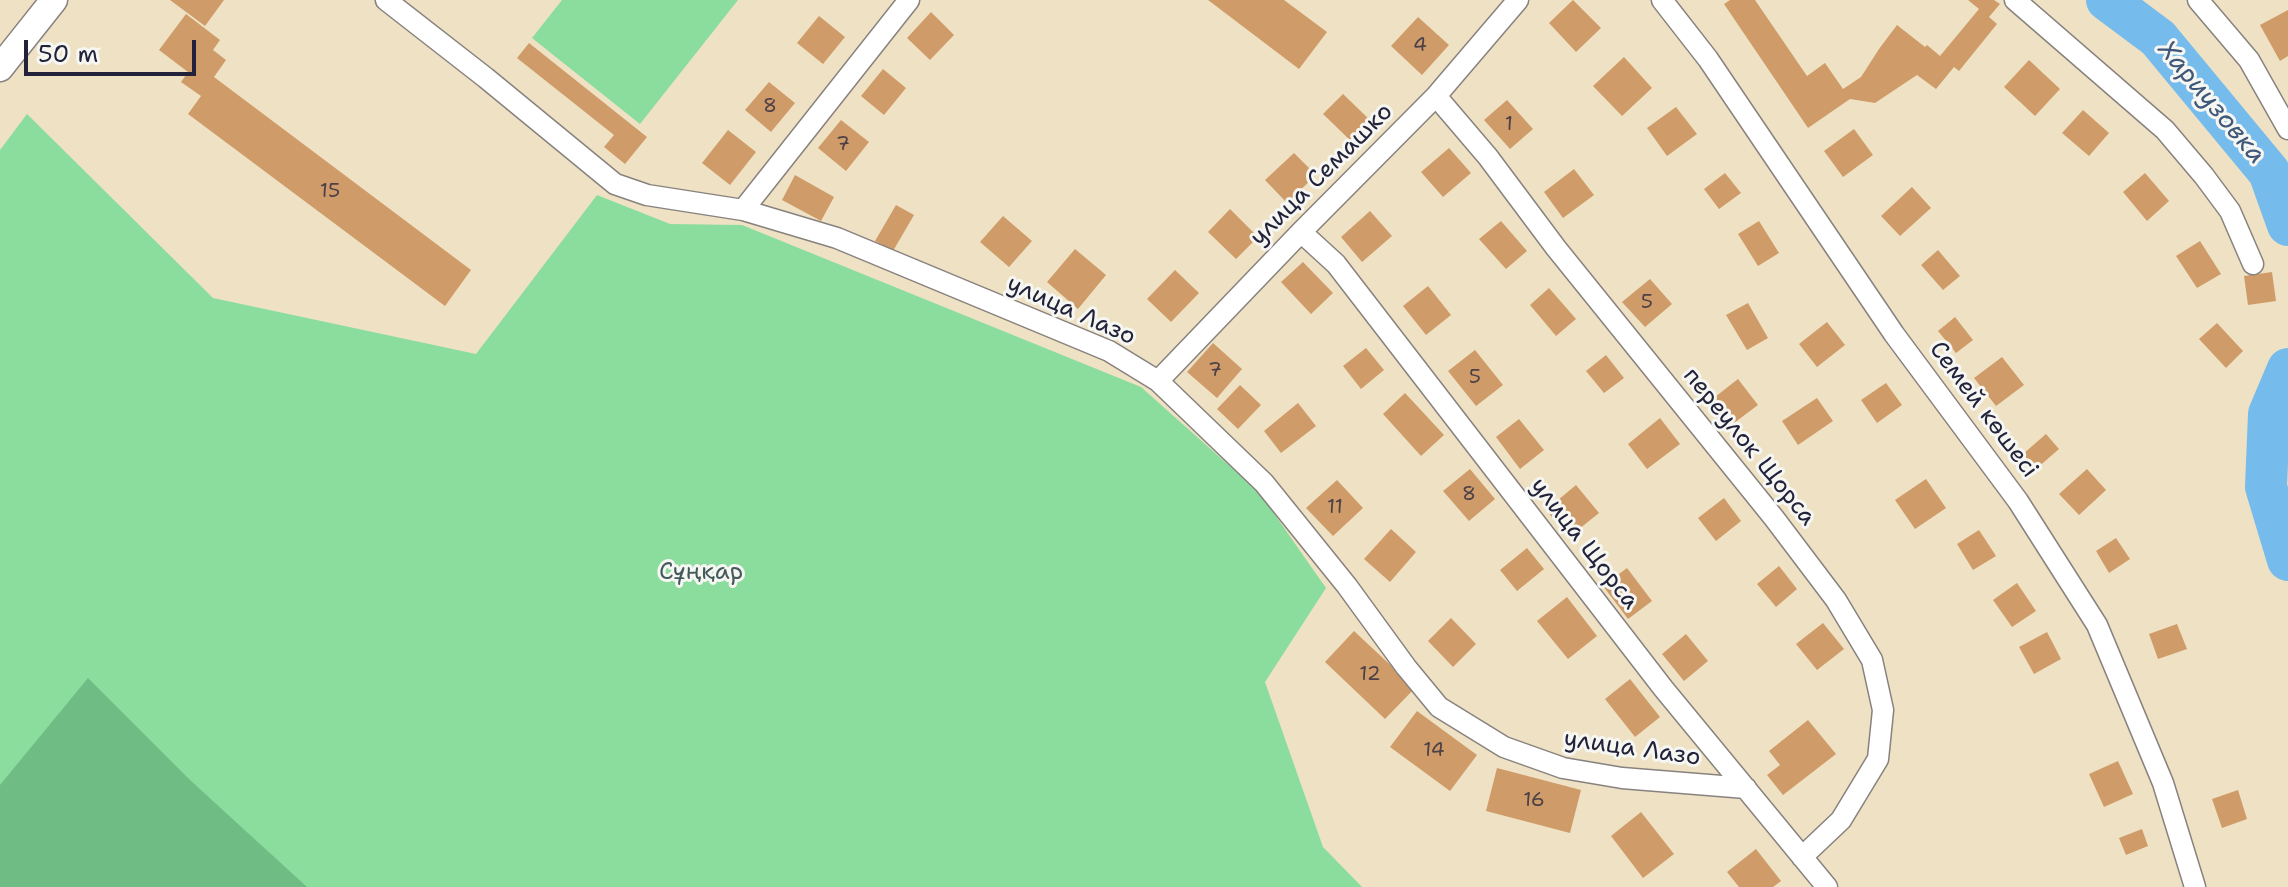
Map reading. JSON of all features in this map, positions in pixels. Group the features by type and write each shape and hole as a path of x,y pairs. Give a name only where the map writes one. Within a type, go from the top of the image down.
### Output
{"street":[{"path":"0,68 54,0"},
{"name":"улица Лазо","path":"386,0 615,184 647,195 743,210 837,238 1109,351 1158,381 1264,483 1439,707 1504,747 1563,768 1622,778 1746,788"},
{"path":"743,210 909,0"},
{"name":"улица Семашко","path":"1158,381 1436,96 1518,0"},
{"name":"Семей көшесі","path":"1662,0 1708,59 1894,334 2018,501 2097,625 2163,783 2195,887"},
{"path":"2015,0 2165,130 2230,211 2253,264"},
{"path":"2198,0 2249,60 2288,129"},
{"name":"переулок Щорса","path":"1436,96 1488,157 1556,248 1774,518 1836,600 1872,660 1883,710 1878,759 1841,820 1802,857"},
{"name":"улица Щорса","path":"1301,232 1336,264 1663,688 1827,887"}],"green space":[{"path":"562,0 738,0 640,124 532,38"},
{"name":"Сұңқар","path":"27,114 213,298 476,354 597,195 670,224 742,225 1141,387 1259,492 1326,588 1265,682 1323,847 1362,887 0,887 0,150"},
{"path":"88,678 190,780 307,887 0,887 0,785"}],"building":[{"path":"170,0 224,0 205,26"},
{"path":"1208,0 1284,0 1327,32 1299,69"},
{"path":"1573,0 1601,28 1576,52 1549,23"},
{"path":"1730,0 1755,0 1807,76 1825,63 1843,89 1861,77 1897,25 1940,56 1979,9 1968,0 1994,0 2000,4 1989,17 1997,24 1959,71 1954,67 1936,89 1917,75 1875,103 1850,99 1808,128 1724,4"},
{"path":"2288,10 2288,56 2280,61 2260,25"},
{"path":"931,12 954,35 930,60 907,38"},
{"path":"186,14 220,40 213,50 226,60 214,77 471,270 445,306 188,114 201,96 181,82 188,72 159,50"},
{"path":"819,16 845,37 823,64 797,43"},
{"path":"1418,17 1449,45 1422,75 1391,46"},
{"path":"529,43 647,137 625,164 604,147 614,135 517,58"},
{"path":"1624,57 1652,88 1622,116 1593,86"},
{"path":"2029,60 2060,89 2035,116 2004,87"},
{"path":"883,69 906,88 884,115 861,96"},
{"path":"769,82 795,103 771,132 745,110"},
{"path":"1343,94 1372,122 1353,143 1323,114"},
{"path":"1507,100 1533,129 1510,149 1484,120"},
{"path":"1676,107 1697,134 1667,156 1647,128"},
{"path":"2083,110 2109,133 2089,156 2062,133"},
{"path":"841,120 869,142 846,171 818,148"},
{"path":"1854,129 1873,155 1843,177 1824,151"},
{"path":"728,130 756,152 730,185 702,163"},
{"path":"1449,148 1471,173 1443,197 1421,172"},
{"path":"1294,153 1316,175 1287,203 1265,180"},
{"path":"1574,169 1594,195 1563,218 1544,192"},
{"path":"1725,173 1741,193 1719,209 1704,189"},
{"path":"2145,173 2169,201 2147,221 2123,192"},
{"path":"795,175 834,197 821,221 782,200"},
{"path":"1912,187 1931,208 1900,236 1881,216"},
{"path":"896,205 914,215 893,251 875,241"},
{"path":"1230,209 1258,237 1236,259 1208,232"},
{"path":"1370,211 1392,236 1362,262 1341,237"},
{"path":"1003,216 1032,241 1009,267 980,242"},
{"path":"1501,221 1527,251 1506,269 1479,239"},
{"path":"1759,221 1779,253 1758,266 1738,234"},
{"path":"2200,241 2221,274 2197,288 2176,256"},
{"path":"1075,249 1106,275 1078,309 1047,282"},
{"path":"1938,250 1960,276 1943,290 1921,265"},
{"path":"1303,262 1333,293 1311,314 1281,282"},
{"path":"1175,270 1199,293 1171,322 1147,299"},
{"path":"2272,272 2276,301 2248,305 2244,276"},
{"path":"1650,279 1672,304 1645,327 1622,302"},
{"path":"1428,286 1451,315 1426,335 1403,306"},
{"path":"1549,288 1576,319 1556,336 1530,305"},
{"path":"1748,303 1768,338 1747,350 1726,315"},
{"path":"1955,317 1973,340 1956,353 1938,331"},
{"path":"1827,322 1845,345 1817,367 1799,344"},
{"path":"2217,323 2243,351 2226,368 2199,339"},
{"path":"1213,343 1242,369 1217,398 1187,372"},
{"path":"1366,348 1384,370 1361,389 1343,366"},
{"path":"1475,350 1503,385 1476,406 1448,371"},
{"path":"1606,355 1624,378 1604,393 1586,371"},
{"path":"2002,357 2024,385 1996,406 1974,378"},
{"path":"1738,379 1758,405 1726,429 1706,404"},
{"path":"1886,383 1902,405 1877,423 1861,400"},
{"path":"1240,385 1261,405 1238,429 1217,409"},
{"path":"1405,393 1444,435 1421,456 1383,414"},
{"path":"1817,398 1833,421 1798,445 1782,421"},
{"path":"1298,403 1316,426 1281,453 1264,431"},
{"path":"1660,418 1680,444 1647,469 1628,444"},
{"path":"1519,419 1544,450 1520,469 1496,437"},
{"path":"2046,434 2059,449 2036,469 2023,454"},
{"path":"1470,469 1495,499 1469,521 1443,491"},
{"path":"2087,469 2106,490 2079,515 2059,494"},
{"path":"1926,479 1946,508 1915,529 1895,500"},
{"path":"1337,480 1363,508 1333,536 1306,508"},
{"path":"1576,485 1599,513 1569,537 1546,510"},
{"path":"1724,498 1741,521 1716,541 1698,518"},
{"path":"1391,529 1416,552 1390,582 1364,559"},
{"path":"1979,530 1996,556 1973,570 1957,544"},
{"path":"2116,538 2130,559 2109,573 2096,551"},
{"path":"1527,548 1544,569 1517,591 1500,570"},
{"path":"1779,566 1797,589 1776,607 1757,584"},
{"path":"1627,568 1652,601 1628,619 1603,586"},
{"path":"2017,583 2036,611 2012,627 1993,600"},
{"path":"1567,597 1597,636 1568,659 1537,621"},
{"path":"1451,618 1476,644 1453,667 1428,641"},
{"path":"1823,623 1844,649 1817,670 1796,644"},
{"path":"2177,624 2187,649 2158,659 2149,634"},
{"path":"1354,631 1415,688 1385,719 1325,662"},
{"path":"2047,632 2061,659 2034,674 2019,647"},
{"path":"1686,634 1708,661 1684,681 1662,654"},
{"path":"1630,679 1660,717 1635,737 1605,699"},
{"path":"1417,711 1477,755 1450,791 1390,747"},
{"path":"1808,720 1836,754 1783,795 1767,775 1780,765 1769,751"},
{"path":"2118,761 2133,794 2104,807 2089,774"},
{"path":"1497,768 1581,790 1570,833 1486,811"},
{"path":"2238,790 2247,819 2222,828 2212,799"},
{"path":"1641,812 1674,854 1643,878 1611,836"},
{"path":"2142,829 2148,846 2126,855 2119,838"},
{"path":"1756,849 1781,881 1773,887 1739,887 1727,872"}],"waterway":[{"name":"Хариузовка","path":"2107,0 2158,38 2269,172 2288,225"},
{"name":"Хариузовка","path":"2288,369 2269,414 2266,487 2288,560"}]}
